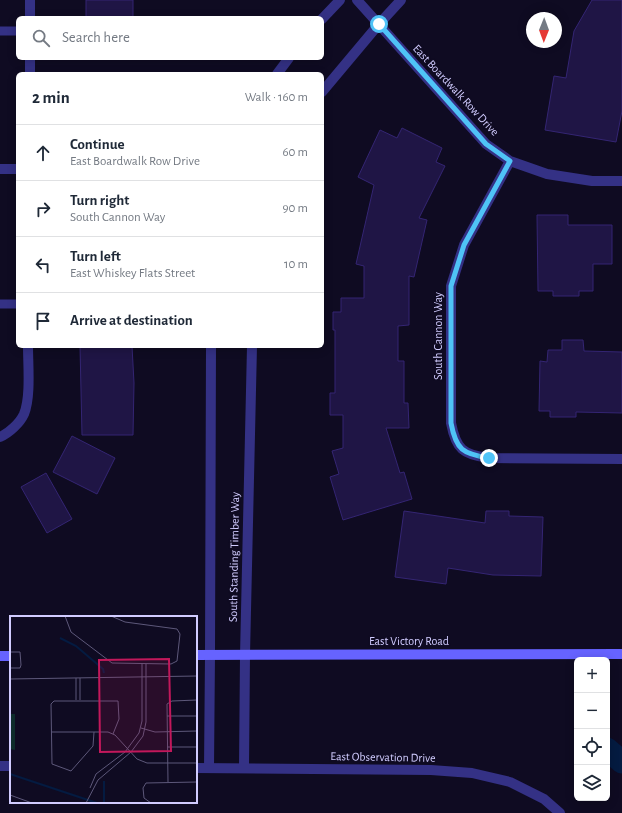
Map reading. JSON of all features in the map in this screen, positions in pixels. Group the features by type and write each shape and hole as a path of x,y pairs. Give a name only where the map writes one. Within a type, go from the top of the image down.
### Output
{"main road":[{"name":"East Victory Road","path":"197,655 622,654"}],"street":[{"path":"30,0 30,16"},
{"path":"324,17 340,0"},
{"name":"East Boardwalk Row Drive","path":"357,0 486,144 510,161 547,174 592,181 622,181"},
{"path":"324,90 401,0"},
{"path":"30,60 30,72"},
{"path":"278,72 288,60"},
{"name":"South Cannon Way","path":"510,161 464,245 451,286 451,423 454,438 461,450 474,456 489,458 622,459"},
{"path":"0,168 16,169"},
{"path":"0,437 14,427 24,415 28,400 28,348"},
{"name":"South Standing Timber Way","path":"209,768 211,348"},
{"name":"South Standing Timber Way","path":"244,768 252,348"},
{"name":"East Observation Drive","path":"197,768 431,770 472,773 510,782 544,799 560,813"}],"lane":[{"path":"0,31 16,31"},
{"path":"0,304 16,304"}],"building":[{"path":"86,0 133,0 133,16 86,16"},
{"path":"592,0 622,0 622,111 616,142 545,130 554,76 566,78 574,31"},
{"path":"402,128 442,148 436,162 445,166 419,218 427,220 414,277 409,276 409,325 398,326 398,361 404,361 404,403 408,403 409,428 386,428 400,473 404,472 412,499 343,520 330,477 339,474 332,451 343,448 343,415 330,415 330,393 335,393 335,330 333,330 333,312 341,312 341,298 364,298 364,266 356,264 374,185 358,177 380,130 397,138"},
{"path":"537,215 568,215 568,225 612,225 612,264 593,264 593,291 579,291 579,296 553,296 553,291 538,291"},
{"path":"562,340 583,340 584,351 622,352 622,413 576,412 576,417 550,417 550,411 539,411 540,361 547,362 548,350 562,350"},
{"path":"80,348 132,348 134,383 133,435 82,435"},
{"path":"72,436 115,458 97,494 53,472"},
{"path":"46,473 72,519 47,533 21,487"},
{"path":"404,511 485,523 486,511 509,511 509,516 543,517 541,576 493,575 448,568 446,584 395,577"}],"waterway":[{"path":"610,752 622,762"}],"route":[{"path":"379,24 486,144 510,161 464,245 451,286 451,423 454,438 461,450 474,456 489,458"}]}
